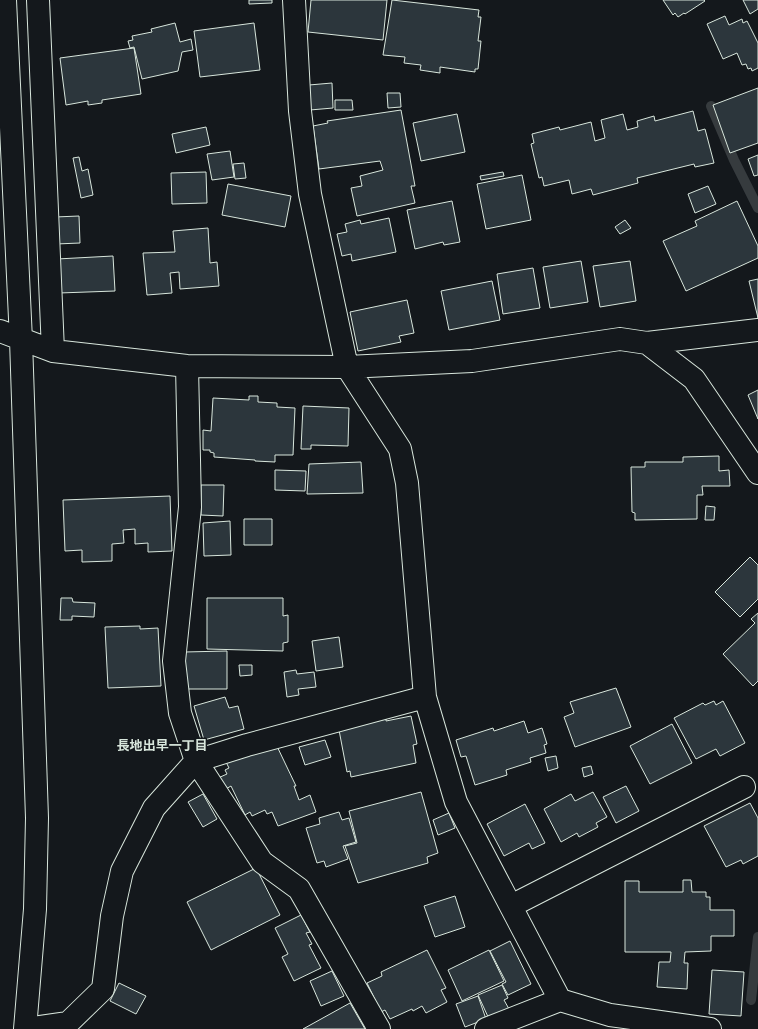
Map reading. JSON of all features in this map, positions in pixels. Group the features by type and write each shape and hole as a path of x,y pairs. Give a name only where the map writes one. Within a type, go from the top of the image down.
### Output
{"street":[{"path":"5,0 21,340 36,818 35,909 26,1029 68,1023 103,989 112,916 122,871 154,808 196,761 247,745 425,697"},
{"path":"38,0 53,351"},
{"path":"294,0 300,111 310,194 347,366 400,449 407,483 425,697 456,802 560,1000"},
{"path":"0,331 53,351 187,366 347,366 472,361 620,339 646,343 758,330"},
{"path":"646,343 694,380 758,473"},
{"path":"187,366 190,507 174,661 180,713 196,761 262,862 299,888 379,1029"},
{"path":"511,906 744,787"},
{"path":"486,1029 560,1000 610,1015 710,1029"}],"building":[{"path":"249,0 272,0 272,3 249,4"},
{"path":"311,0 387,0 383,40 308,32"},
{"path":"392,0 479,10 478,17 481,17 478,41 481,41 478,69 475,69 475,72 440,67 440,73 420,70 421,65 404,63 405,57 383,55"},
{"path":"663,0 705,1 678,17 675,13 673,15"},
{"path":"743,0 758,0 758,9 750,14"},
{"path":"725,16 729,25 742,19 743,23 747,21 758,43 758,68 752,71 751,68 748,69 746,64 742,65 737,53 723,59 707,24"},
{"path":"175,23 180,42 191,39 193,50 182,52 178,71 142,79 134,47 130,48 128,41 133,40 132,36 152,32 151,29"},
{"path":"254,23 260,70 200,77 194,31"},
{"path":"134,48 141,94 102,100 102,103 88,105 88,101 66,105 60,58"},
{"path":"332,83 333,108 310,110 309,85"},
{"path":"758,88 758,143 730,153 713,105"},
{"path":"387,93 400,93 401,107 388,108"},
{"path":"335,100 352,100 353,110 335,110"},
{"path":"401,110 415,186 411,186 415,203 357,216 351,188 362,186 360,176 383,170 380,161 319,169 313,126 328,123 327,121"},
{"path":"693,111 698,131 705,129 714,163 695,167 694,164 637,178 638,183 593,195 591,189 572,194 569,180 544,186 542,177 539,178 531,144 534,143 532,134 559,127 560,130 591,122 595,141 605,138 601,120 623,114 627,130 638,127 637,121 654,116 655,121"},
{"path":"457,114 465,152 421,161 413,123"},
{"path":"206,127 210,145 176,153 172,134"},
{"path":"230,151 234,177 212,180 207,154"},
{"path":"758,155 758,175 754,176 748,159"},
{"path":"79,157 82,171 88,169 93,195 81,198 73,158"},
{"path":"244,163 246,178 235,179 233,164"},
{"path":"206,172 207,203 172,204 171,173"},
{"path":"503,172 504,176 481,180 480,176"},
{"path":"522,175 531,220 486,229 477,184"},
{"path":"228,184 291,196 285,227 222,215"},
{"path":"708,186 716,204 695,213 688,194"},
{"path":"452,201 460,242 444,245 443,242 415,249 407,210"},
{"path":"737,201 758,246 758,258 686,291 663,241 697,226 695,221"},
{"path":"79,216 80,243 56,244 55,217"},
{"path":"389,218 396,252 352,261 351,254 342,256 337,234 347,232 345,224 360,220 361,224"},
{"path":"625,220 631,228 620,234 615,227"},
{"path":"208,228 210,263 217,262 219,286 180,289 179,272 170,273 172,293 147,295 143,253 175,252 173,231"},
{"path":"113,256 115,291 59,293 57,259"},
{"path":"581,261 588,302 550,308 543,267"},
{"path":"630,261 636,301 600,307 593,266"},
{"path":"533,268 540,308 503,314 497,274"},
{"path":"758,279 758,318 749,281"},
{"path":"492,281 500,320 449,330 441,291"},
{"path":"407,300 414,333 399,336 401,342 358,351 350,312"},
{"path":"758,390 758,419 748,395"},
{"path":"249,396 258,396 258,402 277,403 277,407 295,408 293,455 275,455 275,462 255,461 214,457 214,453 210,452 210,450 203,450 203,430 211,431 213,398 249,400"},
{"path":"303,406 349,408 348,446 311,445 311,449 301,449"},
{"path":"719,456 719,471 729,470 730,486 702,486 703,495 697,495 697,519 635,520 635,513 632,512 631,467 645,467 645,462 683,462 683,457"},
{"path":"361,462 363,493 307,494 309,464"},
{"path":"275,470 306,471 305,491 275,490"},
{"path":"201,485 224,485 223,516 201,515"},
{"path":"170,496 172,551 148,552 148,543 135,544 135,529 123,530 124,543 112,544 112,561 82,562 82,550 65,551 63,500"},
{"path":"706,506 715,507 714,520 705,520"},
{"path":"244,519 272,519 272,545 244,545"},
{"path":"230,521 231,555 204,556 203,523"},
{"path":"750,557 758,565 758,599 740,617 715,592"},
{"path":"61,598 72,598 73,602 95,603 94,617 72,616 72,620 60,620"},
{"path":"207,598 283,598 283,616 288,615 288,642 283,643 283,651 207,649"},
{"path":"758,613 758,681 753,686 723,654 755,623 751,619"},
{"path":"140,626 140,629 158,628 161,686 108,688 105,627"},
{"path":"339,637 343,667 316,671 312,641"},
{"path":"227,651 227,689 184,689 184,652"},
{"path":"239,665 252,665 252,675 240,676"},
{"path":"296,670 297,674 314,672 316,687 298,689 299,695 287,697 284,672"},
{"path":"616,688 631,727 575,747 564,717 574,713 570,702"},
{"path":"225,697 229,708 238,706 244,729 204,740 194,706"},
{"path":"714,701 716,705 723,701 745,743 720,756 716,749 696,759 674,718 703,703 705,705"},
{"path":"411,716 417,744 413,745 416,763 351,777 350,771 347,772 339,730 386,719 386,721"},
{"path":"524,721 528,733 542,728 547,744 544,745 546,753 530,758 531,762 506,770 507,775 475,785 466,756 461,757 456,740 493,728 494,731"},
{"path":"672,724 692,763 650,784 630,746"},
{"path":"274,740 296,786 294,786 299,800 310,795 316,812 278,826 272,812 267,814 265,810 252,816 250,812 245,815 231,786 224,790 218,778 227,774 225,770 229,768 226,762"},
{"path":"325,740 331,757 305,765 299,747"},
{"path":"556,756 558,768 548,771 545,758"},
{"path":"591,766 593,774 584,777 582,768"},
{"path":"626,786 639,811 616,823 603,797"},
{"path":"421,792 438,853 427,857 428,863 358,883 345,846 357,843 349,811"},
{"path":"593,792 607,817 596,823 598,827 579,837 577,833 561,842 544,809 571,794 575,801"},
{"path":"203,794 217,819 203,827 188,802"},
{"path":"750,803 758,818 758,856 743,864 741,860 726,867 704,826"},
{"path":"525,804 545,843 532,849 529,843 504,856 487,824"},
{"path":"339,812 342,820 349,818 356,842 343,846 348,859 326,867 324,861 317,863 306,828 320,824 319,818"},
{"path":"449,813 455,828 438,835 433,820"},
{"path":"256,868 280,915 211,950 187,902"},
{"path":"683,880 691,880 692,892 706,892 706,897 710,897 710,910 734,910 734,936 711,936 711,951 685,952 684,963 688,963 687,989 657,987 659,962 670,962 671,952 625,952 625,881 639,881 639,892 683,892"},
{"path":"455,896 465,927 435,937 424,906"},
{"path":"301,915 310,932 306,933 312,944 309,945 321,968 294,981 282,957 288,954 275,928"},
{"path":"510,941 531,984 508,995 502,984 506,982 490,951"},
{"path":"427,950 446,988 441,990 447,1002 426,1013 422,1006 413,1011 412,1009 390,1019 385,1010 381,1012 367,983 382,976 381,972"},
{"path":"489,950 504,981 462,1001 448,970"},
{"path":"712,970 744,972 741,1016 709,1014"},
{"path":"332,971 344,996 321,1006 310,981"},
{"path":"119,983 146,996 136,1014 110,1001"},
{"path":"502,985 508,998 504,1000 509,1009 489,1019 478,995"},
{"path":"478,996 486,1019 465,1027 456,1004"},
{"path":"350,1003 365,1029 303,1029"}],"waterway":[{"path":"711,106 734,160 758,208"},
{"path":"751,1000 758,937"}],"district":[{"name":"長地出早一丁目","path":"162,745"}]}
